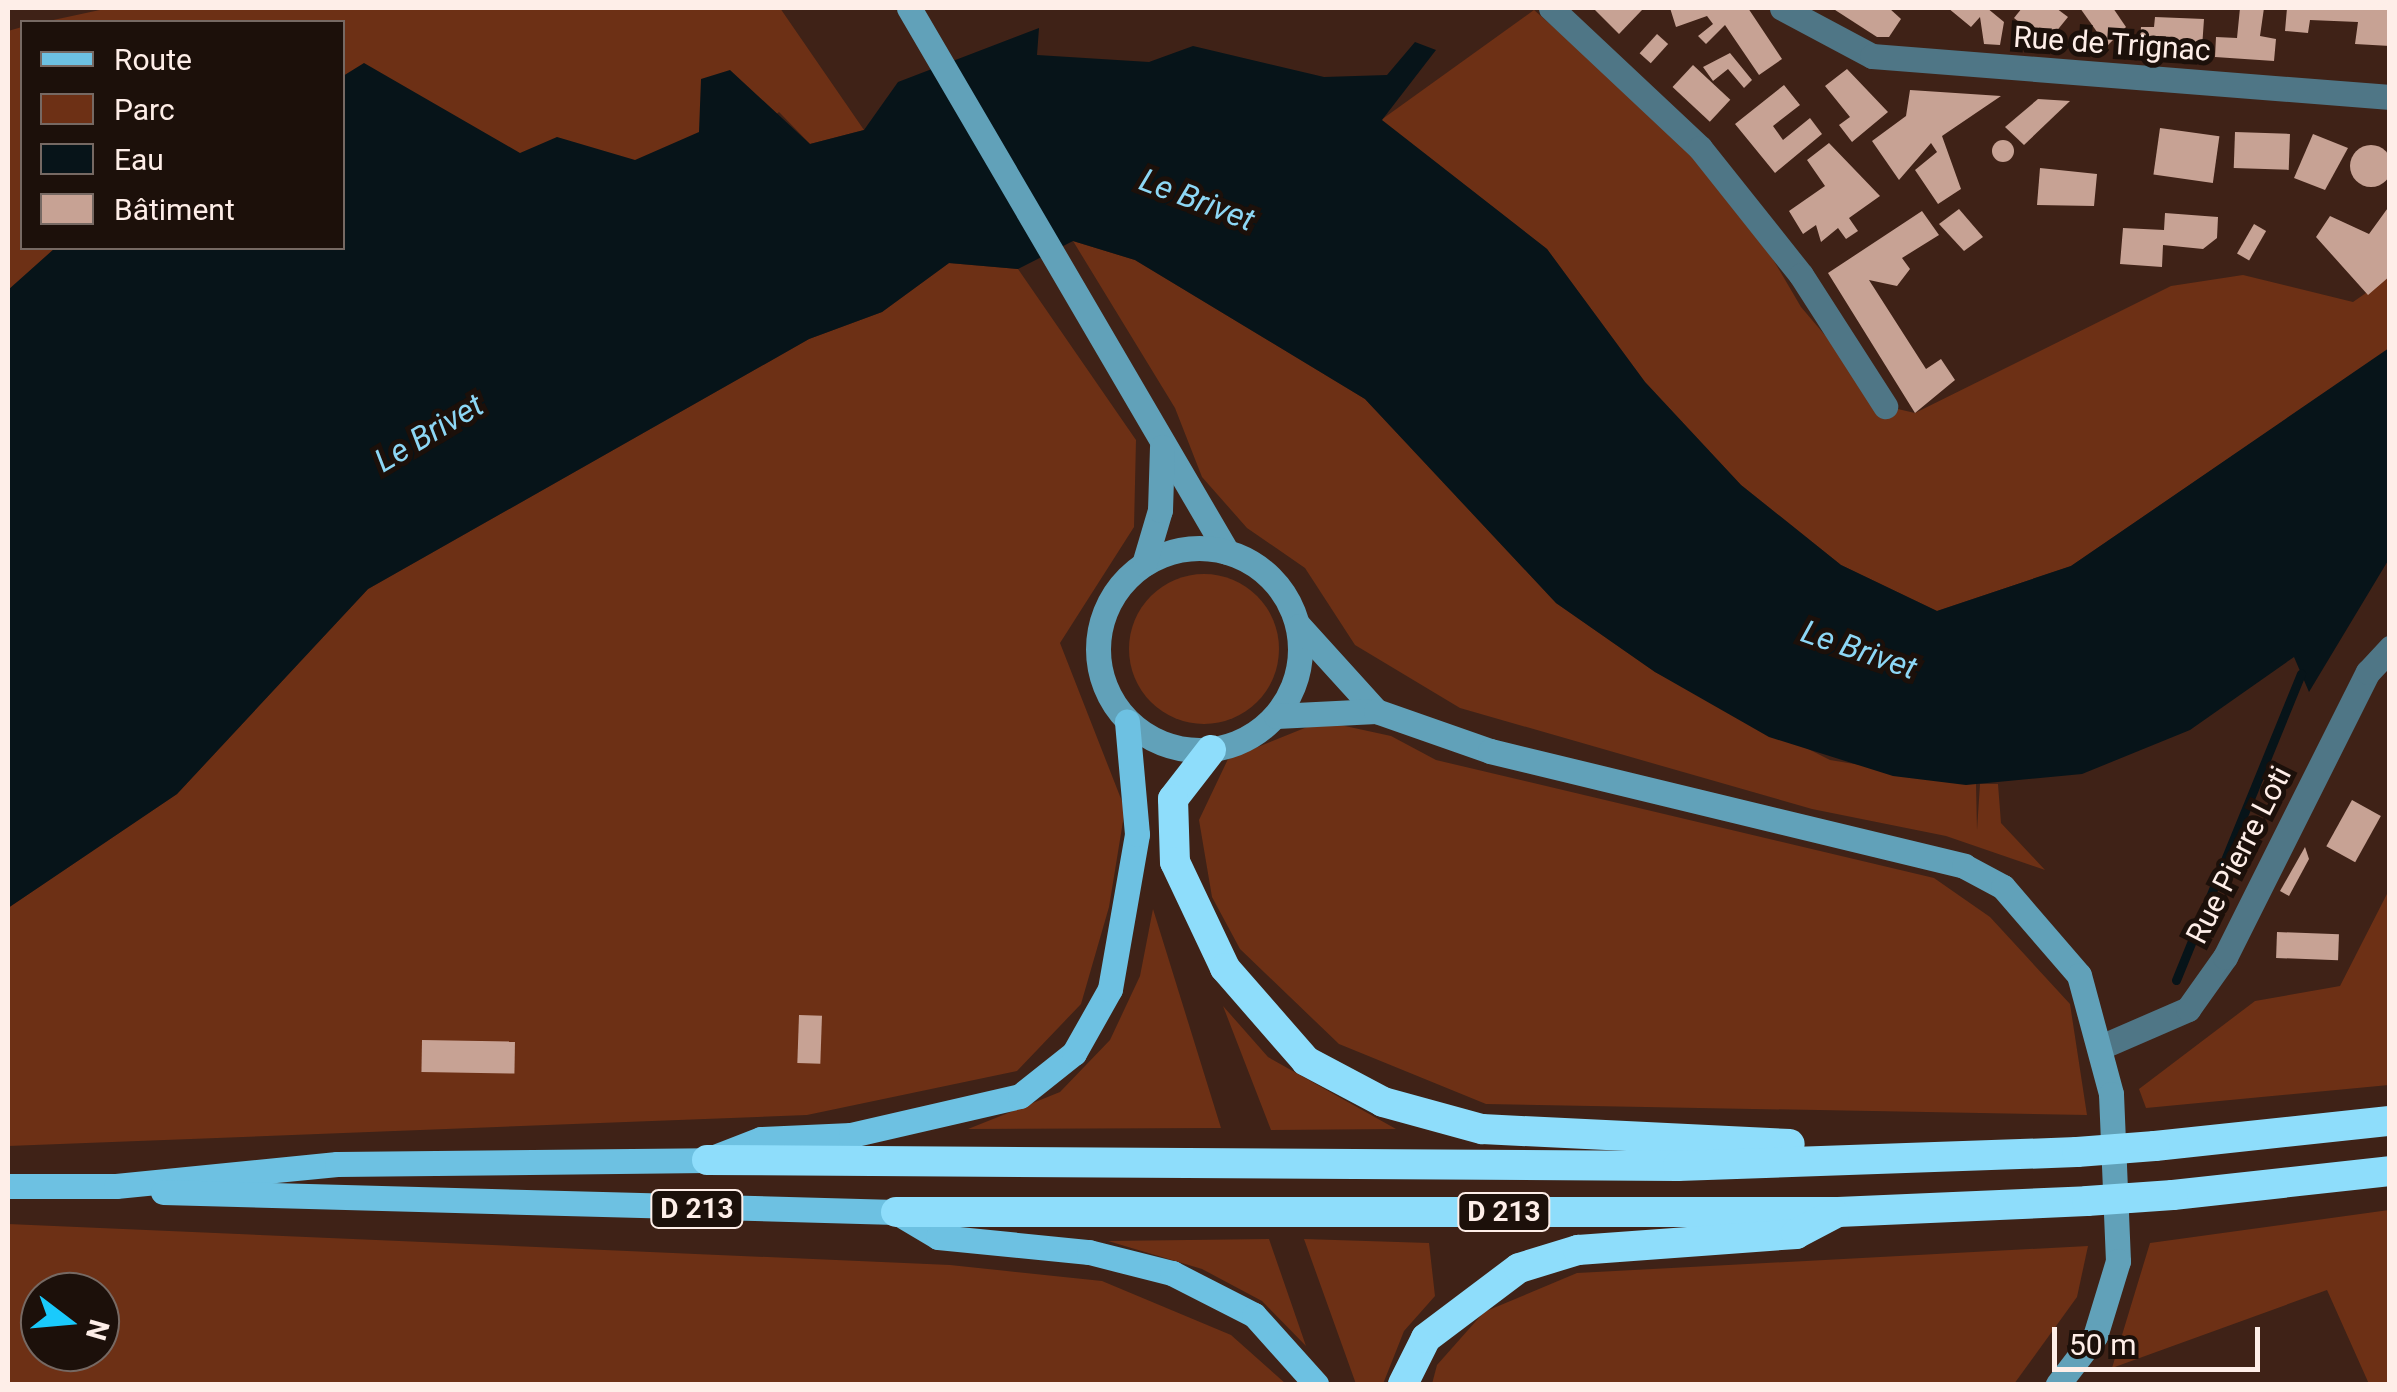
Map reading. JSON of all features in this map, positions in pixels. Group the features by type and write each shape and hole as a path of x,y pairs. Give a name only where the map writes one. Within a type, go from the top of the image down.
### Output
{"highway":[{"path":"1211,750 1172,799 1175,862 1224,968 1306,1061 1383,1102 1482,1129 1791,1144 1840,1162"},
{"name":"D 213","path":"707,1160 1840,1162 2078,1152 2390,1121"},
{"name":"D 213","path":"896,1212 1838,1212 2173,1195 2390,1171"},
{"path":"1403,1384 1426,1338 1520,1268 1578,1250 1796,1234 1838,1212"}],"main road":[{"path":"913,14 1097,318 1162,446 1227,552 1272,578 1297,622 1376,711"},
{"path":"707,1160 761,1138 960,1115 1020,1096 1074,1053 1110,989 1131,885 1128,721 1098,653 1111,603 1144,564 1160,510 1162,446"},
{"path":"1144,564 1170,552 1227,552"},
{"path":"1276,716 1300,656 1297,622"},
{"path":"1128,721 1152,739 1211,750 1276,716 1376,711 1490,751 1964,866 2004,887 2058,941 2103,1046 2118,1261 2095,1336 2058,1384"},
{"name":"D 213","path":"8,1186 116,1186 337,1164 707,1160"},
{"name":"D 213","path":"116,1186 218,1199 896,1212"},
{"path":"896,1212 938,1237 1089,1252 1172,1273 1254,1316 1316,1384"}],"street":[{"path":"1551,8 1700,148 1801,275 1885,406"},
{"name":"Rue de Trignac","path":"1782,8 1872,56 2390,97"},
{"name":"Rue Pierre Loti","path":"2103,1046 2188,1010 2225,958 2368,672 2390,648"}],"green space":[{"path":"109,8 780,8 864,130 810,144 779,112 8,700 8,31 20,28 20,250 345,250 345,20 53,20"},
{"path":"1534,10 1695,151 1740,203 1801,307 1885,406 1915,413 2171,286 2243,275 2353,302 2389,277 2389,349 2071,566 1937,611 1841,565 1741,485 1645,382 1547,249 1381,120"},
{"path":"1073,241 1135,260 1365,399 1556,603 1655,672 1830,760 1976,784 1977,830 1980,784 1998,784 2001,823 2045,870 1946,836 1812,809 1460,708 1355,645 1305,568 1247,528 1202,477 1175,408"},
{"path":"949,263 1018,269 1136,440 1134,527 1060,643 1125,809 1109,907 1081,1004 1017,1071 807,1115 8,1146 8,908 177,794 368,589 809,339 882,312"},
{"path":"1204,574 1233,579 1257,596 1274,620 1279,649 1274,678 1257,702 1233,719 1204,724 1175,719 1151,702 1134,678 1129,649 1134,620 1151,596 1175,579"},
{"path":"1322,721 1391,736 1436,760 1934,878 1990,917 2070,1004 2087,1115 1486,1104 1339,1044 1240,949 1212,897 1199,820 1228,759"},
{"path":"2389,890 2389,1085 2146,1108 2139,1089 2255,1001 2340,986"},
{"path":"1153,909 1221,1128 968,1129 1060,1092 1110,1040 1140,976"},
{"path":"1223,1006 1268,1057 1396,1129 1271,1130"},
{"path":"2389,1210 2389,1384 2369,1384 2327,1290 2112,1368 2150,1243"},
{"path":"8,1224 950,1265 1102,1281 1231,1335 1286,1384 8,1384"},
{"path":"1269,1239 1306,1346 1262,1301 1202,1269 1108,1241"},
{"path":"1304,1239 1429,1243 1435,1296 1404,1331 1383,1384 1356,1384"},
{"path":"2088,1246 2077,1297 2014,1384 1432,1384 1437,1365 1484,1312 1577,1273"}],"water":[{"name":"Le Brivet","path":"1039,28 1037,55 1149,62 1193,46 1324,77 1387,75 1415,42 1436,50 1382,120 1547,249 1645,382 1741,485 1841,565 1937,611 2071,566 2389,348 2389,559 2309,692 2294,657 2190,730 2082,774 1966,785 1893,776 1769,737 1655,672 1556,603 1365,399 1135,260 1073,241 1018,269 949,263 882,312 809,339 368,589 177,794 8,908 8,290 53,250 345,250 345,75 364,63 520,153 557,137 635,160 699,132 701,79 730,70 810,144 864,130 898,82"}],"building":[{"path":"1593,8 1639,8 1642,10 1619,34"},
{"path":"1670,8 1748,8 1782,59 1759,75 1725,25 1706,44 1698,36 1713,24 1707,16 1676,27"},
{"path":"1832,8 1889,8 1901,19 1889,37 1877,37"},
{"path":"1948,8 1987,8 2004,22 2000,45 1984,44 1980,17 1971,27"},
{"path":"2022,8 2056,8 2068,17 2046,44 2014,18"},
{"path":"2080,8 2113,8 2126,27 2107,46"},
{"path":"2240,8 2264,8 2260,36 2276,39 2274,61 2215,57 2216,37 2237,38"},
{"path":"2287,8 2390,9 2390,46 2355,44 2358,22 2310,20 2308,33 2285,31"},
{"path":"2155,17 2204,19 2202,48 2139,53 2141,27 2154,27"},
{"path":"1657,34 1668,44 1651,63 1640,53"},
{"path":"1730,53 1752,80 1744,88 1728,69 1713,81 1703,67"},
{"path":"1693,65 1730,100 1710,122 1673,87"},
{"path":"1847,69 1888,112 1852,142 1839,125 1850,117 1825,86"},
{"path":"1784,85 1800,105 1773,126 1783,140 1810,118 1822,134 1775,173 1735,124"},
{"path":"1910,90 2001,96 1942,136 1961,189 1938,204 1915,170 1937,152 1931,143 1899,180 1872,141 1906,116"},
{"path":"2038,99 2070,101 2024,145 2005,127"},
{"path":"2160,128 2219,136 2213,183 2153,175"},
{"path":"2235,132 2290,134 2289,170 2234,168"},
{"path":"2313,134 2348,148 2325,190 2294,178"},
{"path":"1999,140 2007,140 2014,151 2007,162 1999,162 1992,155 1992,147"},
{"path":"1829,143 1880,196 1849,218 1858,231 1846,239 1838,228 1821,242 1816,225 1803,234 1789,211 1825,186 1807,160"},
{"path":"2371,145 2386,151 2392,166 2386,181 2371,187 2356,181 2350,166 2356,151"},
{"path":"2040,168 2097,174 2094,206 2037,205"},
{"path":"2390,205 2390,276 2368,295 2316,237 2330,216 2369,234"},
{"path":"1959,209 1983,237 1964,251 1939,224"},
{"path":"1922,211 1939,235 1902,258 1910,269 1897,286 1869,280 1926,369 1941,359 1955,380 1915,413 1828,273"},
{"path":"2165,213 2218,217 2217,238 2203,249 2163,245 2162,267 2120,264 2123,228 2164,230"},
{"path":"2254,224 2266,231 2249,260 2237,253"},
{"path":"2352,800 2381,816 2355,862 2326,846"},
{"path":"2305,847 2309,859 2289,896 2280,891"},
{"path":"2277,932 2339,934 2338,960 2276,958"},
{"path":"799,1015 822,1016 820,1064 797,1063"},
{"path":"422,1040 515,1042 514,1074 421,1072"}],"waterway":[{"path":"2176,980 2301,674"}]}
